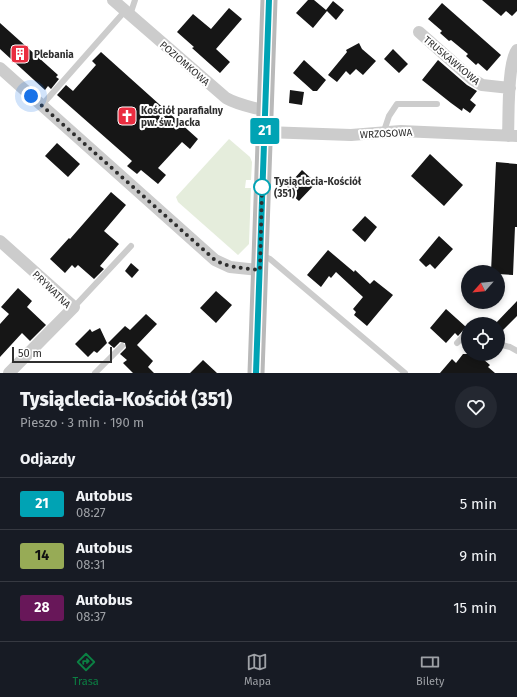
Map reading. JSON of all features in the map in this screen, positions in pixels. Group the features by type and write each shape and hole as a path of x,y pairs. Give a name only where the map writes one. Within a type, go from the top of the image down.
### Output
{"street":[{"name":"POZIOMKOWA","path":"113,0 226,98 242,105 266,110"},
{"path":"256,373 269,0"},
{"name":"TRUSKAWKOWA","path":"419,32 482,85 510,88"},
{"name":"WRZOSOWA","path":"265,132 351,135 384,131 401,131 513,136 510,88 511,70 515,52 517,50"},
{"path":"0,68 215,260 230,267 260,262"},
{"name":"PRYWATNA","path":"0,240 74,307 9,373"}],"lane":[{"path":"42,105 128,13 135,0"},
{"path":"384,131 389,116 397,104 437,104"},
{"path":"74,307 131,246"},
{"path":"260,262 270,259 405,373"},
{"path":"457,343 461,338"},
{"path":"96,373 122,346"},
{"path":"505,346 510,347 517,351"}],"green space":[{"path":"229,139 250,157 252,162 251,180 246,180 245,188 251,188 249,244 238,255 178,202 176,197"}],"building":[{"path":"308,0 314,0 326,10 333,1 344,10 336,20 327,11 313,28 296,13"},
{"path":"482,0 517,0 517,11 512,16 506,11 501,16"},
{"path":"442,3 501,55 487,71 478,63 476,65 466,56 468,54 451,40 449,41 440,33 442,31 428,19"},
{"path":"229,8 242,19 216,49 230,62 220,73 192,48 194,47 177,32 193,14 211,29"},
{"name":"Plebania","path":"0,23 58,75 56,77 59,79 51,89 48,86 45,90 0,49"},
{"path":"359,43 362,49 376,61 363,75 356,69 350,75 346,71 337,82 328,75 347,52 346,50"},
{"path":"393,49 408,64 399,73 384,59"},
{"name":"Kościół parafialny pw. św. Jacka","path":"101,52 198,139 190,149 182,142 158,168 166,175 158,184 141,170 137,174 127,166 132,161 57,95 66,85 73,91 96,65 92,61"},
{"path":"304,60 326,80 317,91 313,91 293,73"},
{"path":"438,60 467,85 477,91 470,100 476,105 470,113 463,108 462,111 422,80"},
{"path":"290,90 304,92 302,105 289,103"},
{"path":"57,143 80,164 68,177 45,156"},
{"path":"430,154 463,185 444,206 411,176"},
{"path":"496,162 517,164 517,227 515,227 513,275 505,274 505,265 491,265"},
{"path":"302,170 316,183 299,201 285,189"},
{"path":"111,192 126,205 104,231 119,244 100,266 104,269 94,279 78,265 75,268 72,265 65,273 50,259 69,238 70,239"},
{"path":"365,216 377,227 365,242 352,230"},
{"path":"439,236 453,249 435,269 430,264 426,267 419,260"},
{"path":"328,250 354,272 355,270 370,284 374,280 393,295 367,326 354,315 356,312 353,309 363,297 336,272 331,278 329,276 321,287 307,275"},
{"path":"131,263 139,270 132,278 125,271"},
{"path":"18,288 32,301 27,307 46,325 30,341 22,333 0,357 0,324 9,314 1,307"},
{"path":"216,291 232,305 216,323 200,308"},
{"path":"517,301 517,316 505,328 505,317 502,317"},
{"path":"446,309 461,322 461,333 458,336 455,333 446,343 430,328"},
{"path":"146,314 157,324 137,345 153,361 148,367 154,373 133,373 123,363 127,360 120,354 126,348 125,343 120,342 114,348 108,343 125,326 130,330"},
{"path":"100,328 107,343 97,353 94,351 88,357 75,344 90,329 92,332"},
{"path":"461,357 461,361 485,361 490,365 488,367 495,373 440,373 452,359 456,363"},
{"path":"203,360 217,373 190,373"}],"bus line":[{"name":"21","path":"256,373 269,0"}],"place":[{"name":"Plebania","path":"20,54"},
{"name":"Kościół parafialny pw. św. Jacka","path":"127,116"},
{"name":"Tysiąclecia-Kościół (351)","path":"262,187"}],"route":[{"path":"31,96 215,260 223,265 260,270 262,187"}]}
